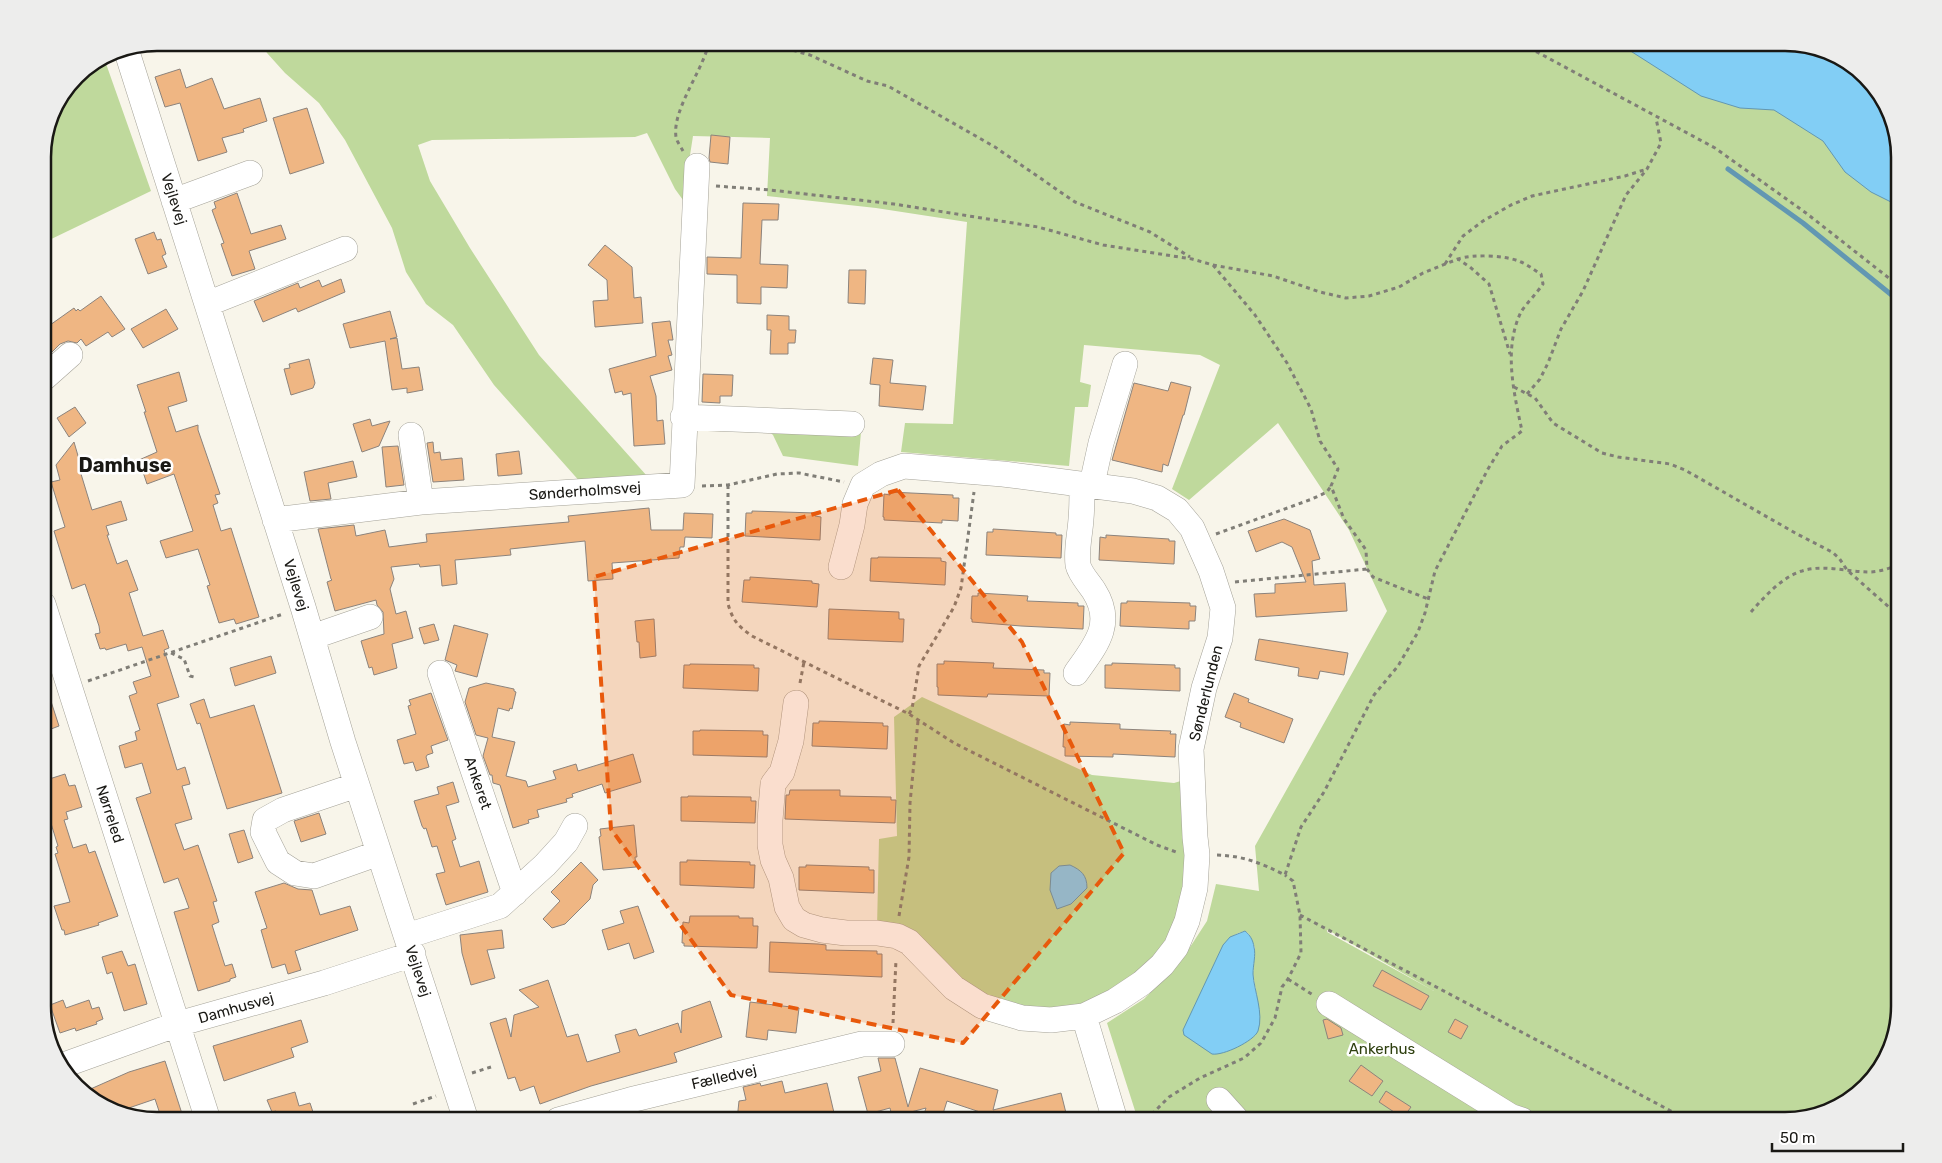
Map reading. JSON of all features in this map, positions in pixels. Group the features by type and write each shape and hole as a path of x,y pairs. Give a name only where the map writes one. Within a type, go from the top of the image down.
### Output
{"street":[{"name":"Vejlevej","path":"128,56 303,607 357,785 463,1112"},
{"path":"174,201 250,173"},
{"path":"682,485 696,175"},
{"path":"207,304 345,249"},
{"path":"51,372 70,355"},
{"path":"1076,673 1095,645 1101,632 1104,616 1100,600 1079,568 1077,553 1081,518 1087,484 1125,364"},
{"path":"684,417 852,424"},
{"path":"411,435 421,502"},
{"name":"Sønderlunden","path":"796,703 791,741 782,772 773,784 770,820 770,845 773,860 781,878 786,907 794,920 804,926 822,930 897,936 909,942 954,988 982,1006 1022,1018 1051,1020 1084,1016 1115,1001 1142,983 1162,965 1176,946 1186,921 1195,888 1197,855 1191,749 1204,688 1220,638 1224,608 1192,528 1177,510 1168,503 1145,493 1087,484 1003,474 904,466 881,474 863,486"},
{"name":"Sønderholmsvej","path":"275,520 421,502 682,485"},
{"path":"841,568 852,526 855,504 863,486"},
{"path":"312,637 370,617"},
{"name":"Nørreled","path":"51,642 58,675 178,1024 206,1112"},
{"name":"Ankeret","path":"440,674 515,893"},
{"path":"357,785 283,810 265,820 263,832 278,862 294,873 314,876 379,853"},
{"path":"410,945 500,906 529,881 561,848 575,826"},
{"name":"Damhusvej","path":"68,1063 178,1024 324,983 410,945"},
{"path":"1328,1004 1504,1112"},
{"path":"1084,1016 1113,1112"},
{"name":"Fælledvej","path":"587,1112 862,1044 892,1044"},
{"path":"1219,1100 1230,1112"}],"path":[{"path":"708,51 684,101 676,138 696,175 770,190 894,204 1038,227 1103,245 1192,259 1213,265 1273,276 1320,292 1346,298 1369,296 1400,287 1424,273 1467,256 1519,261 1541,274 1543,284 1523,310 1516,323 1511,357 1513,386 1522,431 1502,446 1488,469 1435,571 1425,613 1418,632 1398,666 1374,695 1324,792 1301,827 1285,875"},
{"path":"793,51 810,56 867,81 888,86 995,148 1075,202 1150,232 1192,259"},
{"path":"1535,51 1656,118 1715,148 1806,213 1891,280"},
{"path":"1527,394 1540,379 1548,363 1561,330 1582,291 1626,195 1647,169 1661,143 1656,118"},
{"path":"1445,265 1463,236 1483,221 1512,205 1532,196 1625,176 1647,169"},
{"path":"1458,260 1470,267 1489,284 1511,357"},
{"path":"1197,542 1326,492 1331,486 1338,469 1320,441 1311,409 1287,363 1255,314 1213,265"},
{"path":"1513,386 1535,398 1553,423 1602,453 1670,464 1686,470 1832,552 1839,558 1847,570 1891,609"},
{"path":"682,485 687,487 728,485 777,474 799,473 863,486"},
{"path":"908,714 912,709 919,666 954,607 961,588 976,473"},
{"path":"728,485 728,604 732,618 740,628 752,636 908,714 954,743 1157,845 1177,852 1197,855 1246,858 1261,863 1285,875 1292,881 1300,915 1301,953 1288,980 1282,987 1275,1018 1261,1043 1244,1058 1200,1078 1169,1097 1154,1112"},
{"path":"1331,486 1344,519 1366,550 1367,569 1374,577 1428,599"},
{"path":"1751,612 1770,592 1791,576 1803,570 1868,572 1882,571 1891,568"},
{"path":"1215,584 1367,569"},
{"path":"58,675 170,653 303,607"},
{"path":"170,653 184,659 190,676 194,677"},
{"path":"892,1044 897,936 902,891 909,857 910,803 918,721"},
{"path":"1300,915 1673,1112"},
{"path":"1288,980 1328,1004"}],"highlighted area":[{"path":"898,490 1022,642 1124,853 963,1043 731,995 611,829 594,577"}],"green space":[{"name":"Ankerhus","path":"266,51 1785,51 1812,55 1838,65 1860,82 1877,104 1887,130 1891,150 1891,1006 1887,1033 1877,1059 1860,1081 1838,1098 1825,1104 1799,1111 1135,1112 1107,1023 1144,999 1181,961 1207,921 1216,884 1259,891 1255,846 1387,611 1349,530 1278,423 1189,500 1172,489 1220,365 1200,355 1084,345 1080,382 1091,385 1088,407 1075,407 1069,466 901,452 905,423 953,424 967,222 876,208 767,196 770,138 693,136 683,200 675,189 647,133 635,137 432,140 418,145 430,181 470,248 539,355 647,476 582,484 494,385 453,325 426,304 406,272 392,228 345,140 319,103 285,73","holes":["1328,930 1434,991 1327,932","1245,931 1249,934 1255,948 1253,974 1258,1003 1259,1026 1213,968 1228,940 1238,933"]},
{"path":"106,64 151,191 51,239 51,150 59,117 65,104 78,87"},
{"path":"766,428 861,432 858,466 783,456 773,435"},
{"path":"922,697 1092,775 1174,783 1184,780 1188,875 1179,911 1164,947 1140,973 1091,1003 1054,1013 975,996 877,927 879,839 897,836 894,717"}],"water":[{"path":"1631,51 1785,51 1812,55 1838,65 1860,82 1877,104 1883,117 1891,150 1891,202 1871,192 1845,172 1823,141 1774,110 1740,108 1701,96"},
{"path":"1070,865 1083,874 1087,888 1071,904 1057,909 1050,890 1051,873 1059,866"},
{"path":"1245,931 1250,936 1255,950 1253,974 1260,1024 1258,1031 1251,1039 1223,1053 1212,1054 1184,1035 1183,1030 1223,945 1230,937"}],"building":[{"path":"180,69 186,88 212,78 224,109 260,98 267,121 243,129 244,132 222,138 227,152 198,161 180,103 165,107 155,77"},
{"path":"307,108 324,163 290,174 273,118"},
{"path":"711,135 730,137 728,164 710,162"},
{"path":"237,193 251,234 281,225 286,239 249,251 255,269 232,276 221,244 224,243 212,210 216,208 214,202"},
{"path":"743,203 779,204 778,220 762,220 760,264 788,265 787,288 761,287 761,304 737,303 737,275 707,274 707,257 741,258"},
{"path":"154,232 157,240 161,239 166,254 162,256 167,267 148,274 135,239"},
{"path":"605,245 632,267 634,298 641,297 643,323 595,327 593,301 608,300 607,280 588,265"},
{"path":"849,270 866,270 865,304 848,303"},
{"path":"341,279 345,292 298,312 296,308 263,322 254,301 298,283 300,288 319,280 322,287"},
{"path":"101,296 125,329 112,337 108,332 86,346 81,339 77,343 68,341 60,344 51,353 51,324 74,308 76,311 78,309 80,311"},
{"path":"166,309 178,329 143,348 131,329"},
{"path":"390,311 397,337 390,339 397,338 402,369 419,367 423,390 407,393 407,388 392,390 385,341 350,348 343,324"},
{"path":"767,315 789,316 789,330 796,330 795,343 788,343 788,354 770,354 771,330 767,330"},
{"path":"670,321 673,340 668,340 672,355 668,356 672,370 650,376 656,396 657,421 663,420 665,444 634,446 631,393 623,395 622,391 615,393 609,369 656,356 652,323"},
{"path":"873,358 893,360 890,383 926,386 923,410 879,406 880,385 870,384"},
{"path":"309,359 315,383 313,388 291,395 284,369 290,368 289,364"},
{"path":"179,372 187,401 168,407 176,432 198,425 198,430 220,494 215,495 218,503 213,505 221,531 231,528 259,617 236,624 234,619 219,623 207,586 210,585 198,549 166,558 160,541 193,531 174,474 147,484 139,460 157,452 137,385"},
{"path":"703,374 733,375 732,396 720,396 720,403 702,402"},
{"path":"1171,382 1191,387 1168,466 1163,464 1162,472 1112,460 1134,383 1168,391"},
{"path":"75,407 86,423 69,437 57,418"},
{"path":"370,419 372,426 390,421 379,446 362,452 353,424"},
{"path":"74,442 92,510 121,501 127,520 106,526 109,535 107,535 117,564 127,560 138,590 129,593 143,636 163,630 169,648 164,650 179,697 157,704 177,770 185,767 190,784 182,786 192,819 175,824 184,850 198,845 217,901 213,902 219,922 212,925 225,966 232,964 236,977 230,979 230,981 198,991 174,912 189,908 178,878 164,883 136,798 151,793 142,763 125,768 119,746 137,740 135,732 140,730 129,696 137,693 133,682 151,676 142,647 128,651 126,644 106,650 105,648 100,649 95,634 100,633 99,626 85,584 72,589 54,531 65,527 51,482 60,480 56,465"},
{"path":"433,442 434,453 440,452 441,460 462,458 464,480 433,482 427,443"},
{"path":"398,446 404,485 386,487 382,447"},
{"path":"519,451 522,474 498,476 496,454"},
{"path":"353,461 357,477 328,483 331,499 310,501 304,472"},
{"path":"890,492 953,495 953,498 959,498 958,521 942,520 942,523 884,520 884,494 890,495"},
{"path":"649,508 651,530 683,530 684,513 713,514 712,538 685,537 684,547 680,547 679,558 612,563 613,579 588,581 585,541 510,549 511,555 455,560 457,584 442,586 440,565 420,567 419,564 391,567 394,579 390,589 396,614 406,611 413,638 392,644 397,668 374,675 372,667 369,668 361,641 384,634 383,612 377,605 376,600 335,611 327,582 332,580 318,529 354,525 356,536 385,530 389,547 427,542 426,534 569,522 568,516"},
{"path":"752,511 815,513 815,516 821,517 820,540 745,536 746,513 752,513"},
{"path":"1284,519 1310,530 1320,559 1312,561 1314,585 1345,583 1347,611 1256,617 1254,594 1275,593 1275,584 1306,582 1292,547 1282,542 1256,552 1248,531"},
{"path":"993,529 1062,535 1061,558 986,555 987,532 993,532"},
{"path":"1106,535 1175,541 1174,564 1099,560 1100,537 1106,538"},
{"path":"871,558 941,558 941,561 946,562 945,585 870,581"},
{"path":"750,577 812,581 812,583 819,584 817,607 742,602 744,580 750,580"},
{"path":"978,593 1028,596 1027,601 1078,603 1078,606 1084,606 1083,629 972,622 972,596 978,596"},
{"path":"1127,601 1190,603 1190,606 1196,606 1195,621 1189,621 1189,629 1120,626 1121,603 1127,603"},
{"path":"829,609 899,612 899,619 904,619 903,642 828,639"},
{"path":"654,619 656,656 640,658 635,621"},
{"path":"434,624 439,640 424,644 419,628"},
{"path":"454,625 488,634 477,677 455,671 457,665 445,660"},
{"path":"1259,639 1348,653 1344,675 1320,671 1318,679 1298,676 1299,668 1255,660"},
{"path":"271,656 276,673 235,686 230,668"},
{"path":"944,661 994,663 993,668 1044,670 1044,673 1050,673 1049,696 988,694 987,697 938,695 937,664 944,664"},
{"path":"1112,663 1175,665 1175,668 1180,668 1180,691 1105,688 1105,665 1112,665"},
{"path":"684,665 754,665 754,668 759,668 758,691 683,688"},
{"path":"486,683 514,689 516,692 512,709 510,708 509,711 498,708 492,737 515,742 506,776 526,781 528,787 556,779 553,771 576,764 578,771 633,754 641,782 605,793 602,784 572,794 573,797 566,799 567,802 537,810 539,817 528,820 529,823 513,828 500,785 493,783 492,775 490,775 483,756 488,738 476,735 465,702 469,688"},
{"path":"431,693 448,740 431,746 433,753 426,757 429,767 416,771 413,762 404,764 397,740 416,734 408,706 411,705 409,700"},
{"path":"1234,693 1249,699 1248,702 1293,719 1284,743 1240,727 1241,723 1225,717"},
{"path":"204,699 210,718 254,705 282,793 227,809 200,723 197,724 190,704"},
{"path":"51,701 59,726 51,729"},
{"path":"819,721 883,723 883,726 888,726 887,749 812,746 813,723 819,723"},
{"path":"1070,722 1120,724 1120,729 1171,731 1170,734 1176,734 1175,757 1113,754 1113,757 1065,756 1065,747 1063,747 1064,724 1070,725"},
{"path":"693,731 763,731 763,735 768,735 767,757 693,755"},
{"path":"65,774 69,786 75,785 82,807 66,812 68,819 64,820 73,848 86,844 89,853 95,851 118,916 98,923 99,925 65,935 54,906 70,902 55,854 58,853 56,847 58,846 51,823 51,778"},
{"path":"453,782 459,802 446,806 456,839 452,841 460,867 479,861 488,892 446,905 436,874 445,872 437,846 432,847 426,828 424,829 422,826 414,801 439,794 437,787"},
{"path":"790,790 840,790 840,796 891,797 891,800 896,800 895,823 785,819 786,795 789,795"},
{"path":"681,797 751,797 751,801 756,801 755,823 681,821"},
{"path":"319,813 326,834 301,842 294,821"},
{"path":"634,825 636,867 603,870 599,837 601,836 600,829"},
{"path":"244,830 253,858 238,863 229,834"},
{"path":"687,860 750,862 750,865 755,865 754,888 680,885 680,862 687,862"},
{"path":"581,862 598,880 593,885 590,899 565,924 552,928 543,919 560,901 551,892"},
{"path":"806,865 869,867 869,870 874,870 874,893 799,890 799,867 806,867"},
{"path":"284,883 298,889 312,890 320,915 350,906 358,930 295,951 301,970 288,974 285,964 272,968 261,930 267,928 255,892"},
{"path":"638,906 654,952 634,959 629,943 608,950 602,930 624,923 620,911"},
{"path":"690,916 739,916 739,918 753,918 753,926 758,926 757,948 684,946 684,943 682,943 683,922 689,923"},
{"path":"502,930 504,948 487,950 495,978 471,985 462,953 460,935"},
{"path":"770,942 826,945 826,950 877,951 877,954 882,954 882,977 769,972"},
{"path":"122,951 128,966 135,964 147,1004 124,1011 112,972 107,974 102,957"},
{"path":"1382,970 1429,996 1421,1010 1373,986"},
{"path":"548,980 567,1037 578,1034 587,1062 620,1052 615,1035 636,1029 639,1036 678,1023 681,1033 682,1011 710,1001 722,1037 674,1053 677,1062 591,1086 540,1104 534,1086 520,1091 515,1077 508,1079 490,1023 506,1018 511,1037 514,1015 539,1007 519,990"},
{"path":"63,1000 66,1008 89,1000 92,1009 99,1007 103,1019 96,1022 97,1024 76,1031 75,1028 60,1033 51,1005"},
{"path":"750,1002 799,1008 796,1033 768,1030 767,1040 746,1037"},
{"path":"1327,1019 1341,1028 1343,1035 1328,1039 1323,1020"},
{"path":"1455,1019 1468,1026 1461,1039 1448,1032"},
{"path":"301,1020 308,1042 291,1048 294,1057 224,1081 213,1046"},
{"path":"878,1058 895,1058 908,1107 920,1068 998,1090 993,1110 1061,1093 1066,1112 980,1112 947,1101 944,1112 925,1112 926,1108 911,1112 891,1112 890,1108 867,1112 858,1077 881,1071"},
{"path":"165,1061 181,1112 159,1112 155,1099 129,1108 104,1098 91,1089 129,1072"},
{"path":"1361,1065 1383,1081 1372,1096 1349,1081"},
{"path":"782,1081 785,1093 827,1083 834,1112 738,1112 739,1101 746,1100 743,1087 760,1083 761,1086"},
{"path":"1386,1091 1411,1107 1407,1112 1394,1112 1379,1102"},
{"path":"295,1092 299,1106 310,1103 313,1112 272,1112 267,1100"}],"waterway":[{"path":"1728,169 1803,223 1891,294"}],"district":[{"name":"Damhuse","path":"125,465"}]}
